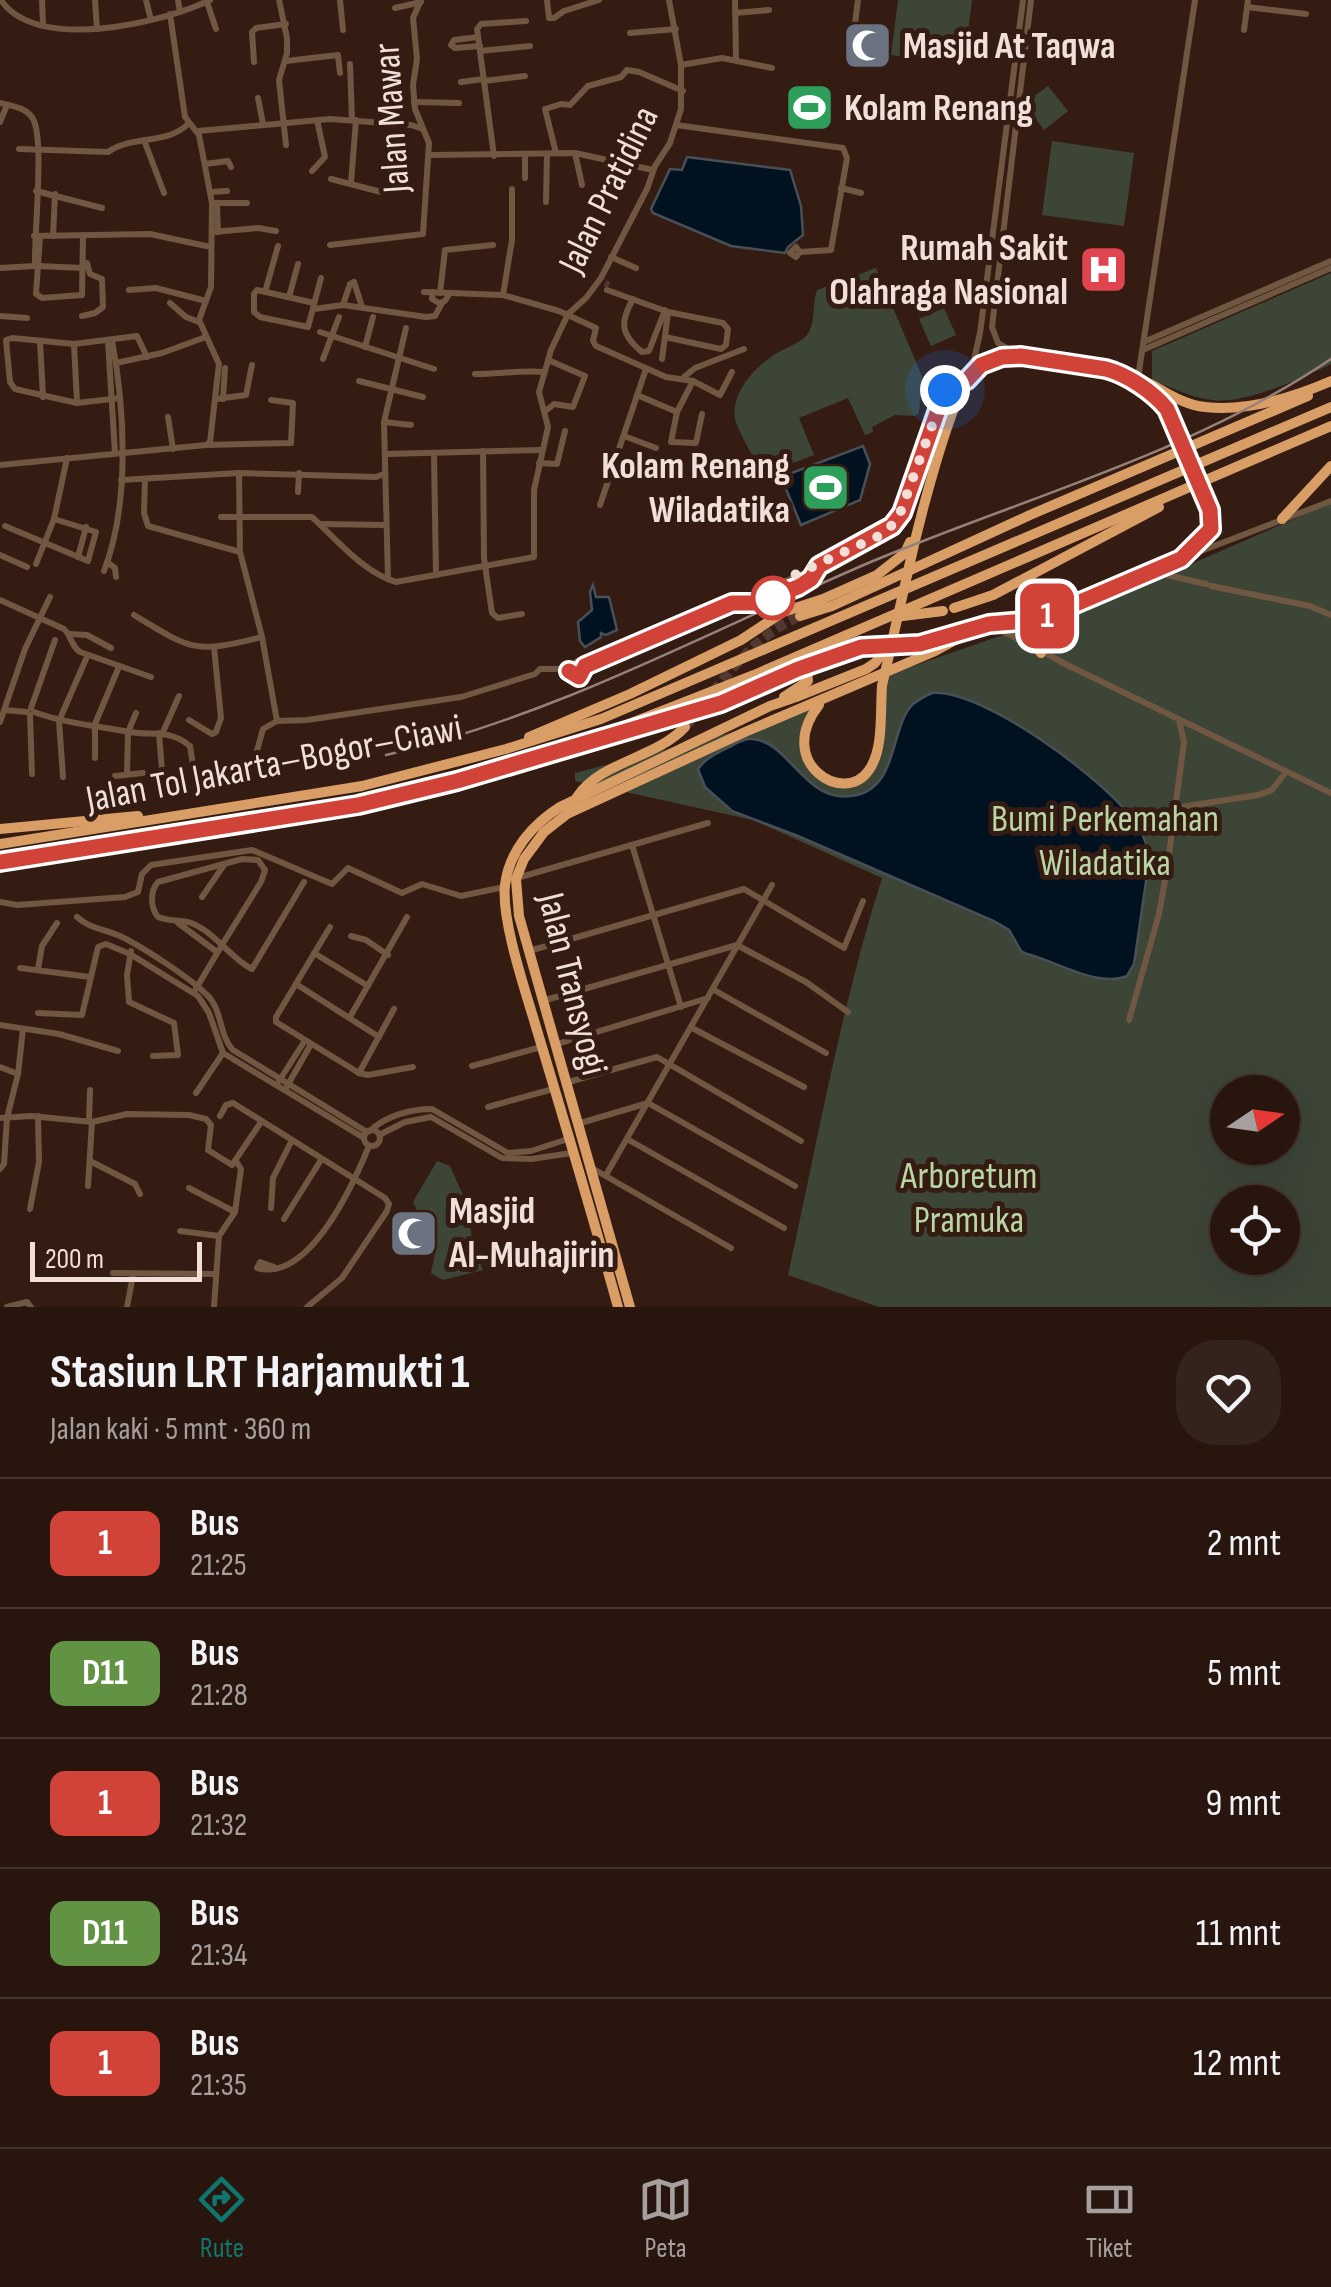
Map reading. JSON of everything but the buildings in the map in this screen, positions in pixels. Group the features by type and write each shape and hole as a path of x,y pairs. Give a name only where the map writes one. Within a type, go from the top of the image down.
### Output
{"highway":[{"path":"824,701 804,732 808,762 823,778 839,782 866,775 874,758 889,644 917,526 968,377 991,360 1021,356 1116,372 1206,407 1286,397 1331,383"},
{"path":"1116,372 1158,398 1167,409 1210,510 1211,529 1181,559"},
{"path":"800,616 832,606 1030,514 1214,438 1331,383"},
{"name":"Jalan Tol Jakarta–Bogor–Ciawi","path":"0,844 362,786 506,749 601,719 1331,407"},
{"name":"Jalan Tol Jakarta–Bogor–Ciawi","path":"0,862 358,805 457,781 583,742 754,675 1331,426"},
{"path":"1282,519 1331,466"},
{"path":"883,618 949,610 993,595 1208,479"},
{"path":"506,749 742,640 783,612 877,574 905,553 917,526"},
{"name":"Jalan Transyogi","path":"630,1307 567,1153 554,1044 544,1032 516,954 504,887 514,856 530,830 576,798 824,701 974,629 1038,620 1181,559"},
{"path":"1038,620 1031,638 1042,653"},
{"path":"583,742 721,703 861,647 920,644 974,629"},
{"name":"Jalan Transyogi","path":"544,1032 541,1001 515,896 516,879 532,846 567,814 770,706 866,669 889,644"},
{"path":"770,706 808,680 807,672 798,669"},
{"path":"576,798 592,780 667,744 685,728"},
{"path":"0,829 117,816 174,816"},
{"name":"Jalan Transyogi","path":"560,1086 590,1167 615,1274 618,1307"}],"street":[{"path":"1,0 12,12 65,31 151,20 208,1 216,29"},
{"path":"42,0 43,24"},
{"path":"95,0 96,28"},
{"path":"146,0 151,20"},
{"path":"178,0 180,12"},
{"path":"280,0 286,24 284,61 278,80 286,145"},
{"path":"340,0 342,30"},
{"path":"547,0 549,18 599,0"},
{"path":"669,1 683,0"},
{"path":"735,0 736,59"},
{"path":"853,39 858,0"},
{"path":"1021,356 998,344 992,327 1023,0"},
{"path":"1016,71 1031,0"},
{"path":"1138,378 1195,0"},
{"path":"395,8 421,1"},
{"name":"Jalan Mawar","path":"330,246 423,234 430,155 414,102 417,59 413,22 421,1"},
{"name":"Jalan Pratidina","path":"486,566 534,557 534,490 548,427 538,395 544,372 568,314 604,286 611,257 676,125 683,91 669,1"},
{"path":"1244,30 1248,4 1306,14"},
{"path":"735,13 769,10"},
{"path":"170,14 188,124 197,131 214,205 211,288 200,322 218,360 219,399"},
{"path":"494,156 479,44 480,24 526,21"},
{"path":"254,62 252,36 256,28 286,24"},
{"path":"630,33 676,29"},
{"path":"479,44 530,46"},
{"path":"284,61 338,55 340,74"},
{"path":"681,65 716,58 772,68"},
{"path":"350,64 354,120 352,183"},
{"path":"556,153 545,109 570,105 588,86 621,77 627,70 683,91"},
{"path":"461,82 525,76"},
{"path":"253,765 263,729 277,721 461,697 540,670 568,668 577,660 585,666 819,566 883,534 902,513 945,390 968,377 980,333 1015,82"},
{"path":"258,98 263,124"},
{"path":"414,102 459,103"},
{"path":"0,122 3,104 25,111 34,120 39,266 36,294 42,298 82,297 84,237"},
{"path":"197,131 317,120 354,120 423,129"},
{"path":"312,170 325,157 317,120"},
{"path":"625,165 634,121"},
{"path":"19,149 108,152 118,145 176,134 188,124"},
{"path":"676,125 840,147 846,154 832,250 800,252"},
{"path":"144,140 164,193"},
{"path":"546,202 547,154"},
{"path":"430,155 575,154 653,170"},
{"path":"575,154 582,185"},
{"path":"525,155 525,178"},
{"path":"205,164 228,161 230,168"},
{"path":"331,179 381,192"},
{"path":"504,295 512,240 512,188"},
{"path":"841,188 861,193"},
{"path":"36,191 102,208"},
{"path":"210,192 226,192"},
{"path":"53,236 55,194"},
{"path":"214,205 247,203"},
{"path":"215,232 276,230"},
{"path":"37,236 150,234 211,247"},
{"path":"0,268 36,266 37,236"},
{"path":"82,316 103,307 101,278 88,270 84,237"},
{"path":"430,317 445,250 494,245"},
{"path":"265,292 278,246"},
{"path":"611,257 636,268"},
{"path":"289,297 298,264"},
{"path":"1145,345 1331,264"},
{"path":"39,266 84,268"},
{"path":"321,278 314,306 308,327 260,317 254,312 257,290 314,306 343,304 430,317 435,316 442,303 436,294"},
{"path":"343,304 354,282 362,307"},
{"path":"604,286 667,311 723,322 728,329 726,346 721,349 665,338"},
{"path":"128,290 156,288 206,301"},
{"path":"436,294 504,295 568,314 596,328 596,346 666,377 684,377 718,397 732,372"},
{"path":"633,299 622,325 624,333 642,352 650,351 667,311"},
{"path":"170,303 186,317 200,322"},
{"path":"662,359 667,311"},
{"path":"0,315 27,318"},
{"path":"324,359 339,317"},
{"path":"365,347 373,317"},
{"path":"388,580 384,422 406,328"},
{"path":"320,332 434,368"},
{"path":"117,398 76,403 13,388 6,344 9,338 74,344 138,337 147,357"},
{"path":"116,364 203,338"},
{"path":"40,340 43,397"},
{"path":"110,341 116,364 122,480 105,567 115,568 116,577"},
{"path":"110,341 117,398"},
{"path":"74,344 76,403"},
{"path":"684,377 694,368 744,349"},
{"path":"548,360 585,376 574,406 554,404 548,409"},
{"path":"219,399 246,395 252,365"},
{"path":"207,444 225,368"},
{"path":"600,504 646,369"},
{"path":"475,374 544,372"},
{"path":"359,380 422,397"},
{"path":"693,381 677,412 672,444 696,443 702,414"},
{"path":"636,395 677,412"},
{"path":"0,465 207,444 291,442 293,403 270,400"},
{"path":"168,417 172,449"},
{"path":"384,422 411,424"},
{"path":"539,463 557,464 564,431"},
{"path":"624,436 656,448"},
{"path":"386,454 542,450"},
{"path":"483,451 486,566 494,616 522,614"},
{"path":"434,453 436,575"},
{"path":"36,564 54,519 67,458"},
{"path":"239,473 240,552 262,637 277,721"},
{"path":"122,480 239,473 376,477 384,474"},
{"path":"298,473 298,492"},
{"path":"145,479 146,523 240,552"},
{"path":"1181,559 1331,501"},
{"path":"221,517 300,514 315,518 388,580 396,582 486,566"},
{"path":"5,526 88,561 97,536 94,530 54,519"},
{"path":"319,524 386,525"},
{"path":"78,556 86,527"},
{"path":"0,555 27,567"},
{"path":"1161,568 1168,575 1301,604 1331,615"},
{"path":"0,722 4,700 50,596"},
{"path":"0,600 70,634 87,635 110,648"},
{"path":"134,614 186,646 214,647 262,637"},
{"path":"989,624 1331,793"},
{"path":"70,634 80,652 151,677"},
{"path":"32,774 30,712 55,640"},
{"path":"189,720 210,734 218,726 214,647"},
{"path":"64,777 59,721 86,659"},
{"path":"95,758 94,724 118,669"},
{"path":"163,783 161,732 179,696"},
{"path":"5,710 128,732 175,735 190,746 192,765"},
{"path":"127,774 128,732 136,713"},
{"path":"1128,1020 1160,914 1184,742 1179,720"},
{"path":"1184,742 1198,730"},
{"path":"1174,808 1258,795 1272,790 1286,772"},
{"path":"115,776 144,773"},
{"path":"516,879 708,822"},
{"path":"632,845 681,1006"},
{"path":"0,902 16,905 125,897 138,892 142,874 150,866 248,850 332,884 348,868 402,893 420,884 462,896 504,887"},
{"path":"196,989 222,950 265,872 263,864 255,859 225,864 155,884 154,912 163,920 190,922 222,950 250,969 304,882"},
{"path":"202,897 225,864"},
{"path":"606,1175 772,885"},
{"path":"528,952 744,889 844,948 864,901"},
{"path":"77,916 88,926 118,935 132,950 196,989 216,1007 227,1050 378,1144 379,1135"},
{"path":"350,1017 407,917"},
{"path":"38,969 42,946 57,923"},
{"path":"330,927 275,1020 359,1074 413,1066"},
{"path":"351,936 366,940 388,955"},
{"path":"38,1013 82,1014 100,945 132,950"},
{"path":"541,1001 737,945 806,982 848,1012"},
{"path":"132,950 126,994 129,1002 177,1026 178,1055 153,1056"},
{"path":"314,953 368,986"},
{"path":"20,968 90,977"},
{"path":"296,984 379,1036"},
{"path":"472,1066 712,994 826,1053"},
{"path":"359,1074 394,1010"},
{"path":"0,1025 58,1034 118,1052"},
{"path":"692,1028 804,1087"},
{"path":"0,1169 4,1164 3,1118 18,1074 23,1030"},
{"path":"278,1082 307,1044"},
{"path":"286,1088 307,1044"},
{"path":"196,1093 227,1050"},
{"path":"488,1107 651,1057 672,1063 801,1141"},
{"path":"0,1068 18,1074"},
{"path":"88,1186 92,1162 90,1090"},
{"path":"220,1116 233,1103 385,1198 388,1208 342,1278 307,1307"},
{"path":"577,1124 648,1103 795,1186"},
{"path":"274,1267 292,1263 309,1250 355,1180 368,1137 377,1124 432,1108 470,1137"},
{"path":"3,1118 38,1116 91,1122 128,1114 199,1116 211,1125 208,1150 228,1164 236,1161 261,1122"},
{"path":"30,1208 39,1162 38,1116"},
{"path":"368,1137 422,1116 437,1118 503,1151 531,1155 567,1153"},
{"path":"627,1139 784,1228"},
{"path":"531,1155 564,1140"},
{"path":"271,1208 274,1178 291,1142"},
{"path":"284,1219 321,1160"},
{"path":"214,1307 220,1236 234,1212 240,1171 236,1161"},
{"path":"92,1162 135,1184 140,1194"},
{"path":"590,1167 732,1248"},
{"path":"190,1188 234,1212"},
{"path":"180,1231 220,1236"},
{"path":"113,1274 215,1274"},
{"path":"127,1307 133,1275"},
{"path":"7,1307 26,1302 31,1307"}],"green space":[{"path":"898,0 972,0 965,55 952,63 891,55"},
{"path":"1048,86 1068,111 1044,130 1024,103"},
{"path":"1052,141 1134,153 1124,226 1042,215"},
{"path":"876,268 922,376 919,413 895,415 865,435 848,398 799,418 814,455 762,475 735,419 740,391 766,360 807,335 817,290"},
{"path":"1331,273 1331,364 1273,389 1225,400 1197,397 1152,381 1152,351"},
{"path":"944,308 956,335 931,346 919,319"},
{"name":"Bumi Perkemahan Wiladatika","path":"1331,503 1331,1307 879,1307 788,1275 842,1025 882,878 753,820 575,781 575,773 764,724 816,704 802,749 830,782 868,776 890,674 1122,594"},
{"path":"437,1161 450,1166 467,1204 473,1247 483,1270 443,1280 431,1273 436,1249 413,1202"}],"water":[{"path":"687,157 790,170 801,206 803,235 785,253 731,246 653,213 651,209 670,169 682,170"},
{"name":"Kolam Renang Wiladatika","path":"863,446 870,464 860,500 801,525 781,477"},
{"path":"593,585 596,597 609,597 617,630 601,633 601,637 585,647 580,641 578,622 592,610"},
{"path":"932,693 982,706 1044,741 1100,786 1137,825 1146,842 1149,861 1134,964 1127,976 1103,979 1027,954 1009,930 994,921 732,811 705,787 698,769 716,754 751,739 777,750 824,791 839,796 857,795 880,780 905,715 912,705"}],"tunnel":[{"path":"605,283 609,285"},
{"path":"685,727 750,650 800,616"}],"tram line":[{"path":"386,755 511,718 573,694 873,561 1165,447 1278,392 1331,359"}],"bus line":[{"name":"1","path":"0,862 402,795 657,724 721,703 839,653 861,647 920,644 989,624 1038,620 1181,559 1206,537 1213,520 1167,409 1158,398 1106,369 1021,356 1002,357 981,365 967,380 945,390 902,513 883,534 819,566 811,579 773,598 732,603 585,666 579,677 569,671"}],"place":[{"name":"Masjid At Taqwa","path":"868,46"},
{"name":"Kolam Renang","path":"809,108"},
{"name":"Rumah Sakit Olahraga Nasional","path":"1103,270"},
{"name":"Kolam Renang Wiladatika","path":"825,488"},
{"name":"Masjid Al-Muhajirin","path":"414,1233"}],"route":[{"path":"773,598 760,591 883,534 898,519 945,390"}],"park label":[{"name":"Arboretum Pramuka","path":"969,1198"}]}
